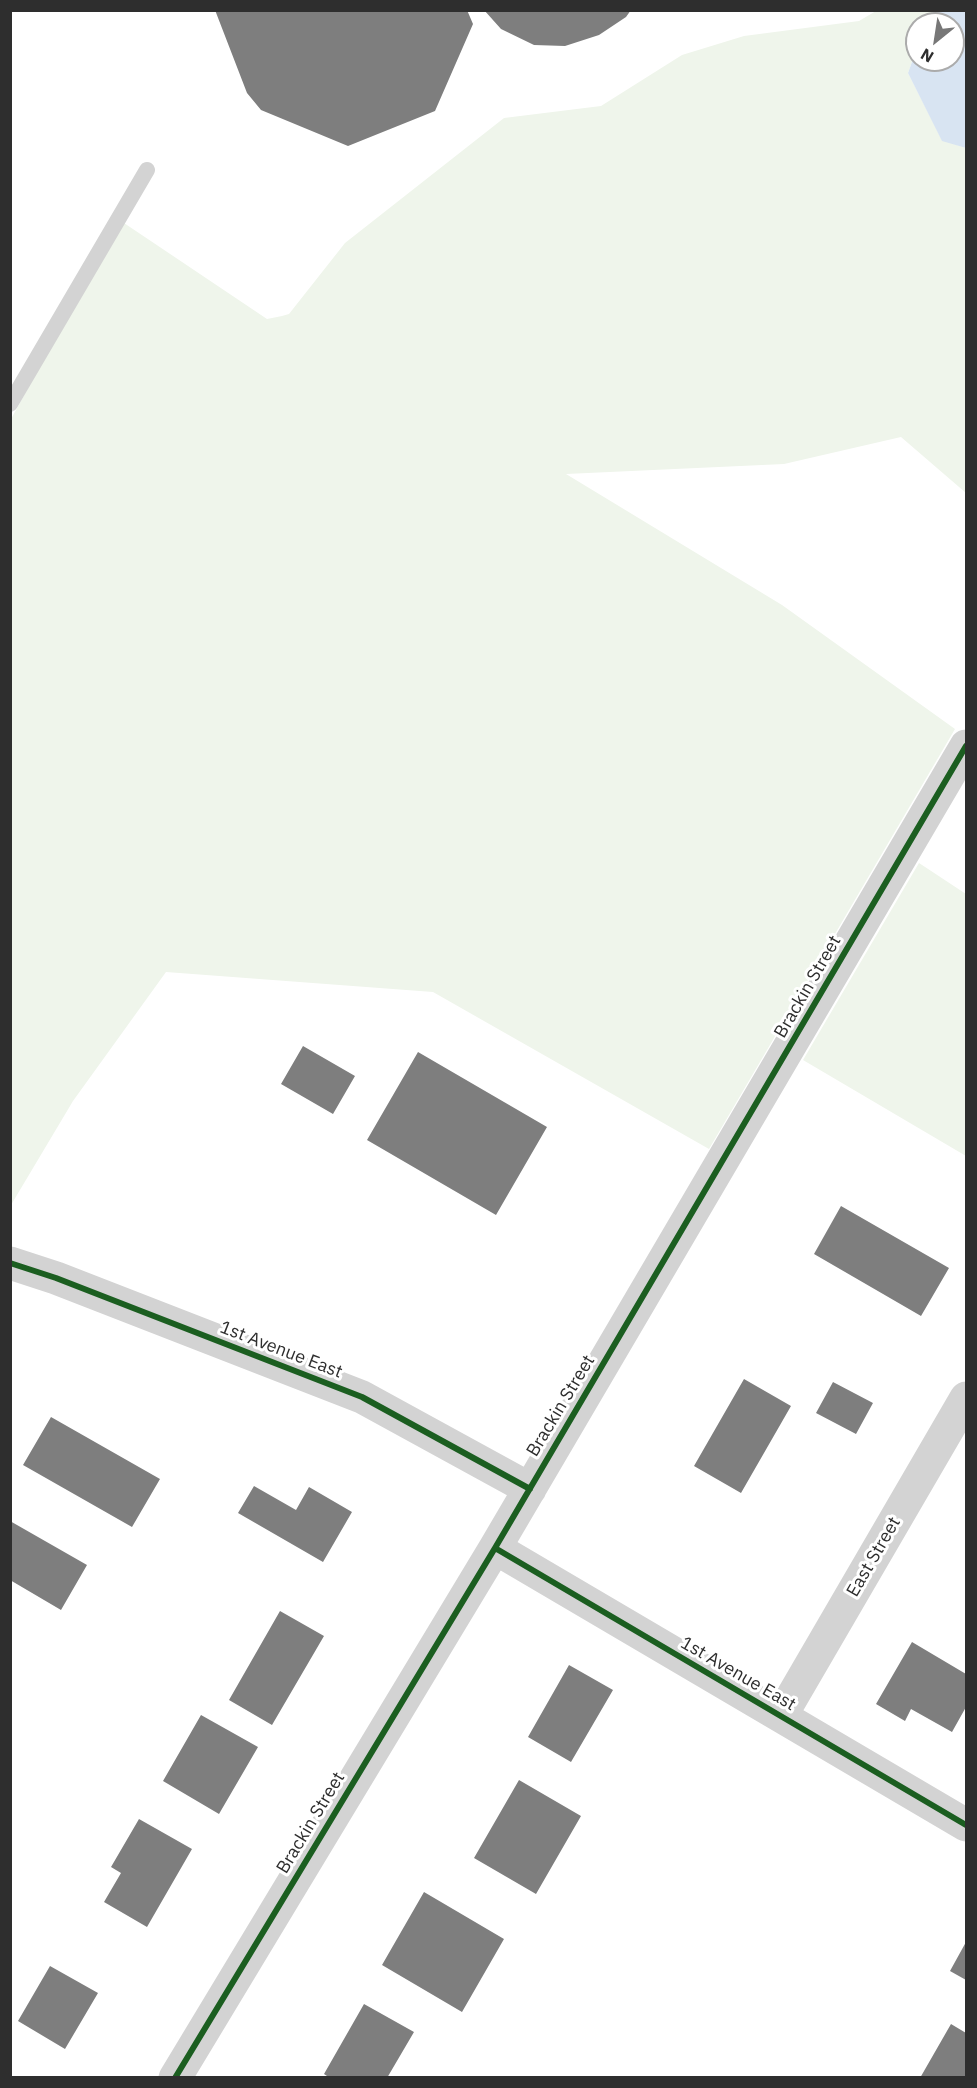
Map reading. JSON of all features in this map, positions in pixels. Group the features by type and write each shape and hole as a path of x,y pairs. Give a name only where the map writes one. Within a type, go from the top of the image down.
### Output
{"street":[{"name":"Brackin Street","path":"175,2078 495,1548 966,746"},
{"name":"1st Avenue East","path":"10,1263 56,1278 362,1397 530,1489"},
{"name":"East Street","path":"781,1716 966,1398"},
{"name":"1st Avenue East","path":"495,1548 966,1825"}],"lane":[{"path":"10,404 147,170"}],"shaded area":[{"path":"876,11 934,11 905,12 905,72 908,72 942,140 966,148 966,493 901,437 784,464 566,474 782,605 955,729 709,1149 433,992 166,972 73,1101 11,1205 11,419 121,221 267,319 282,316 289,314 345,243 504,118 601,106 682,55 744,36 859,21"},
{"path":"919,863 966,894 966,1156 803,1060"}],"water":[{"path":"966,11 966,148 942,141 908,73 965,72 965,12 934,12"}],"building":[{"path":"215,10 467,10 473,24 435,111 348,146 261,110 247,93"},
{"path":"484,10 631,10 626,17 599,35 565,46 534,45 501,29"},
{"path":"303,1046 355,1076 333,1114 281,1084"},
{"path":"418,1052 547,1127 496,1215 367,1140"},
{"path":"841,1206 949,1268 921,1316 814,1254"},
{"path":"744,1379 791,1406 741,1493 694,1466"},
{"path":"833,1382 873,1403 856,1434 816,1413"},
{"path":"51,1417 160,1479 132,1527 23,1465"},
{"path":"254,1486 296,1510 309,1487 352,1512 323,1562 238,1513"},
{"path":"10,1521 87,1565 61,1610 10,1580"},
{"path":"280,1611 324,1636 272,1725 229,1700"},
{"path":"912,1642 966,1674 966,1707 952,1732 911,1709 905,1721 876,1704"},
{"path":"569,1665 613,1690 571,1762 528,1737"},
{"path":"201,1715 258,1747 219,1814 163,1781"},
{"path":"519,1780 581,1816 536,1894 474,1858"},
{"path":"139,1819 192,1849 147,1927 104,1902 121,1873 111,1867"},
{"path":"424,1892 504,1939 462,2012 382,1965"},
{"path":"966,1942 966,1980 950,1971"},
{"path":"50,1966 98,1993 65,2049 18,2021"},
{"path":"364,2004 414,2032 387,2078 330,2078 324,2074"},
{"path":"951,2024 966,2033 966,2078 920,2078"}],"cycle path":[{"path":"175,2078 495,1548 966,746"},
{"path":"10,1263 56,1278 362,1397 530,1489"},
{"path":"495,1548 966,1825"}]}
